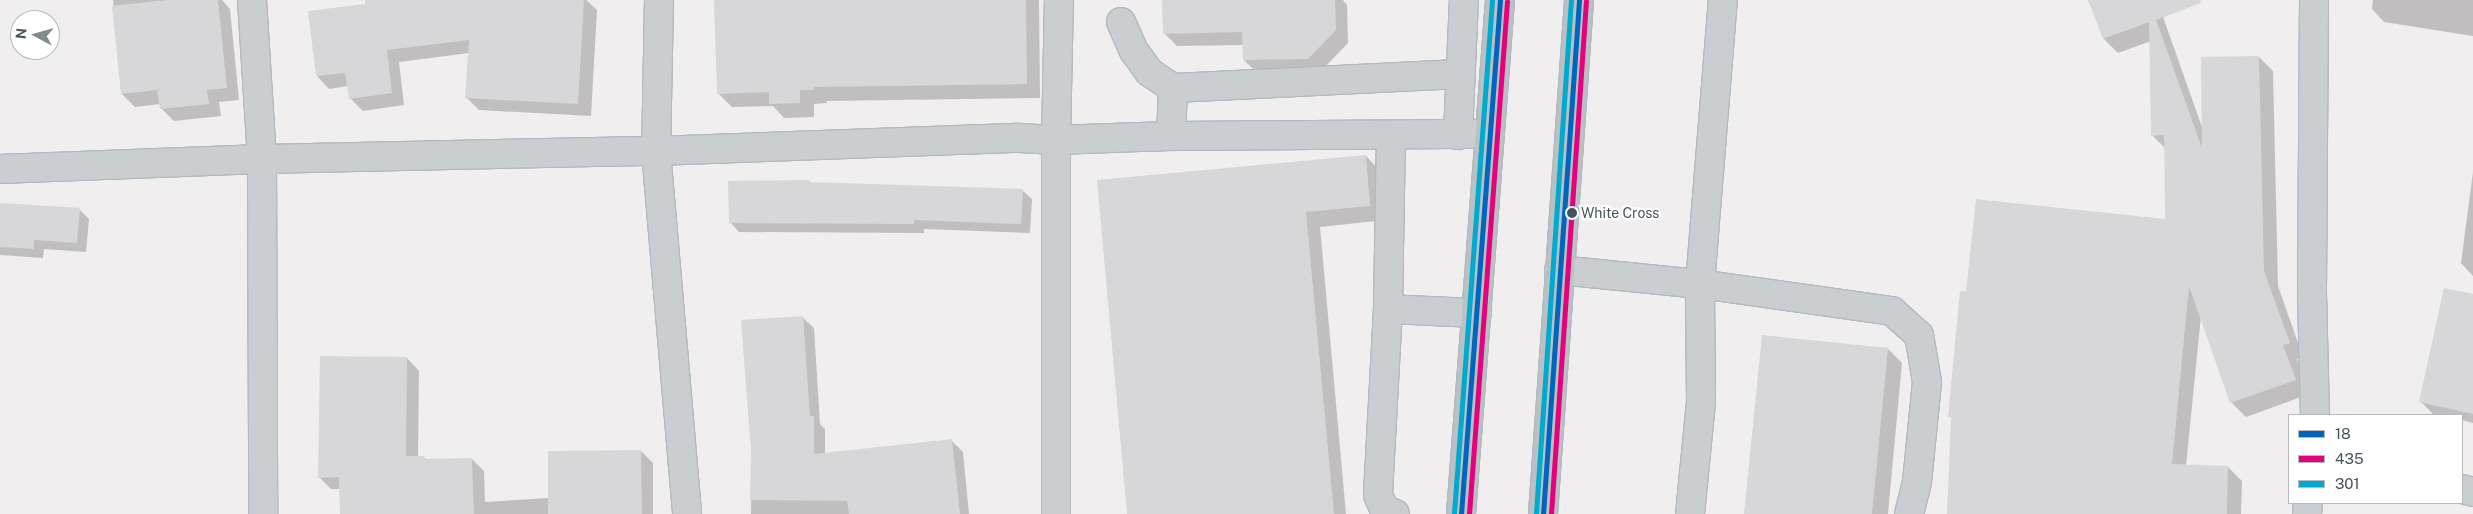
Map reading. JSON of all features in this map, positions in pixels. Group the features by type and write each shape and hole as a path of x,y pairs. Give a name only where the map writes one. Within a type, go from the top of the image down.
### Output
{"highway":[{"path":"1461,514 1500,0"},
{"path":"1543,514 1579,0"}],"street":[{"path":"252,0 262,159 263,514"},
{"path":"659,0 656,151 687,514"},
{"path":"1056,514 1056,140 1059,0"},
{"path":"1458,135 1464,0"},
{"path":"1690,514 1702,402 1700,284 1723,0"},
{"path":"2314,0 2312,293 2315,414"},
{"path":"1121,22 1134,51 1149,72 1173,88 1460,74"},
{"path":"1171,136 1173,88"},
{"path":"0,169 262,159 656,151 1019,138 1056,140 1171,136 1490,134"},
{"path":"1391,135 1388,309 1378,495 1384,508 1395,514"},
{"path":"1559,270 1700,284 1892,311 1919,335 1927,382 1917,482 1910,514"},
{"path":"1388,309 1477,313"}],"building":[{"path":"167,0 218,0 227,88 207,90 209,104 160,109 157,90 121,94 112,6"},
{"path":"365,0 584,0 578,104 465,98 469,40 387,50 392,93 349,99 345,73 316,76 308,11 365,4"},
{"path":"714,0 1026,0 1027,84 814,87 814,90 800,90 800,103 769,104 769,92 717,94"},
{"path":"1162,0 1335,0 1336,30 1308,59 1243,60 1242,32 1163,34"},
{"path":"2088,0 2200,0 2201,3 2156,20 2202,148 2201,57 2259,56 2264,271 2290,343 2283,345 2296,380 2230,403 2189,286 2172,464 2228,466 2227,514 1947,514 1951,417 1948,417 1960,291 1966,291 1976,199 2165,219 2164,135 2151,136 2149,22 2103,39"},
{"path":"1366,155 1370,206 1306,212 1334,514 1127,514 1097,180"},
{"path":"810,180 810,182 1023,189 1021,224 914,220 914,224 729,223 728,181"},
{"path":"0,203 80,208 77,243 34,240 34,249 0,247"},
{"path":"2444,288 2473,294 2473,414 2419,402"},
{"path":"803,316 810,416 814,416 814,454 952,439 960,514 849,514 847,501 750,500 751,451 741,320"},
{"path":"1762,335 1888,348 1872,514 1744,514"},
{"path":"320,356 407,357 406,456 424,456 424,459 472,458 474,514 340,514 339,477 318,478"},
{"path":"641,450 642,514 548,514 548,451"}],"transit line":[{"name":"301","path":"1454,513 1492,0"},
{"name":"18","path":"1461,514 1500,0"},
{"name":"301","path":"1536,513 1571,0"},
{"name":"18","path":"1543,514 1579,0"},
{"name":"435","path":"1469,514 1507,1"},
{"name":"435","path":"1551,514 1586,1"}],"place":[{"name":"White Cross","path":"1572,213"}]}
